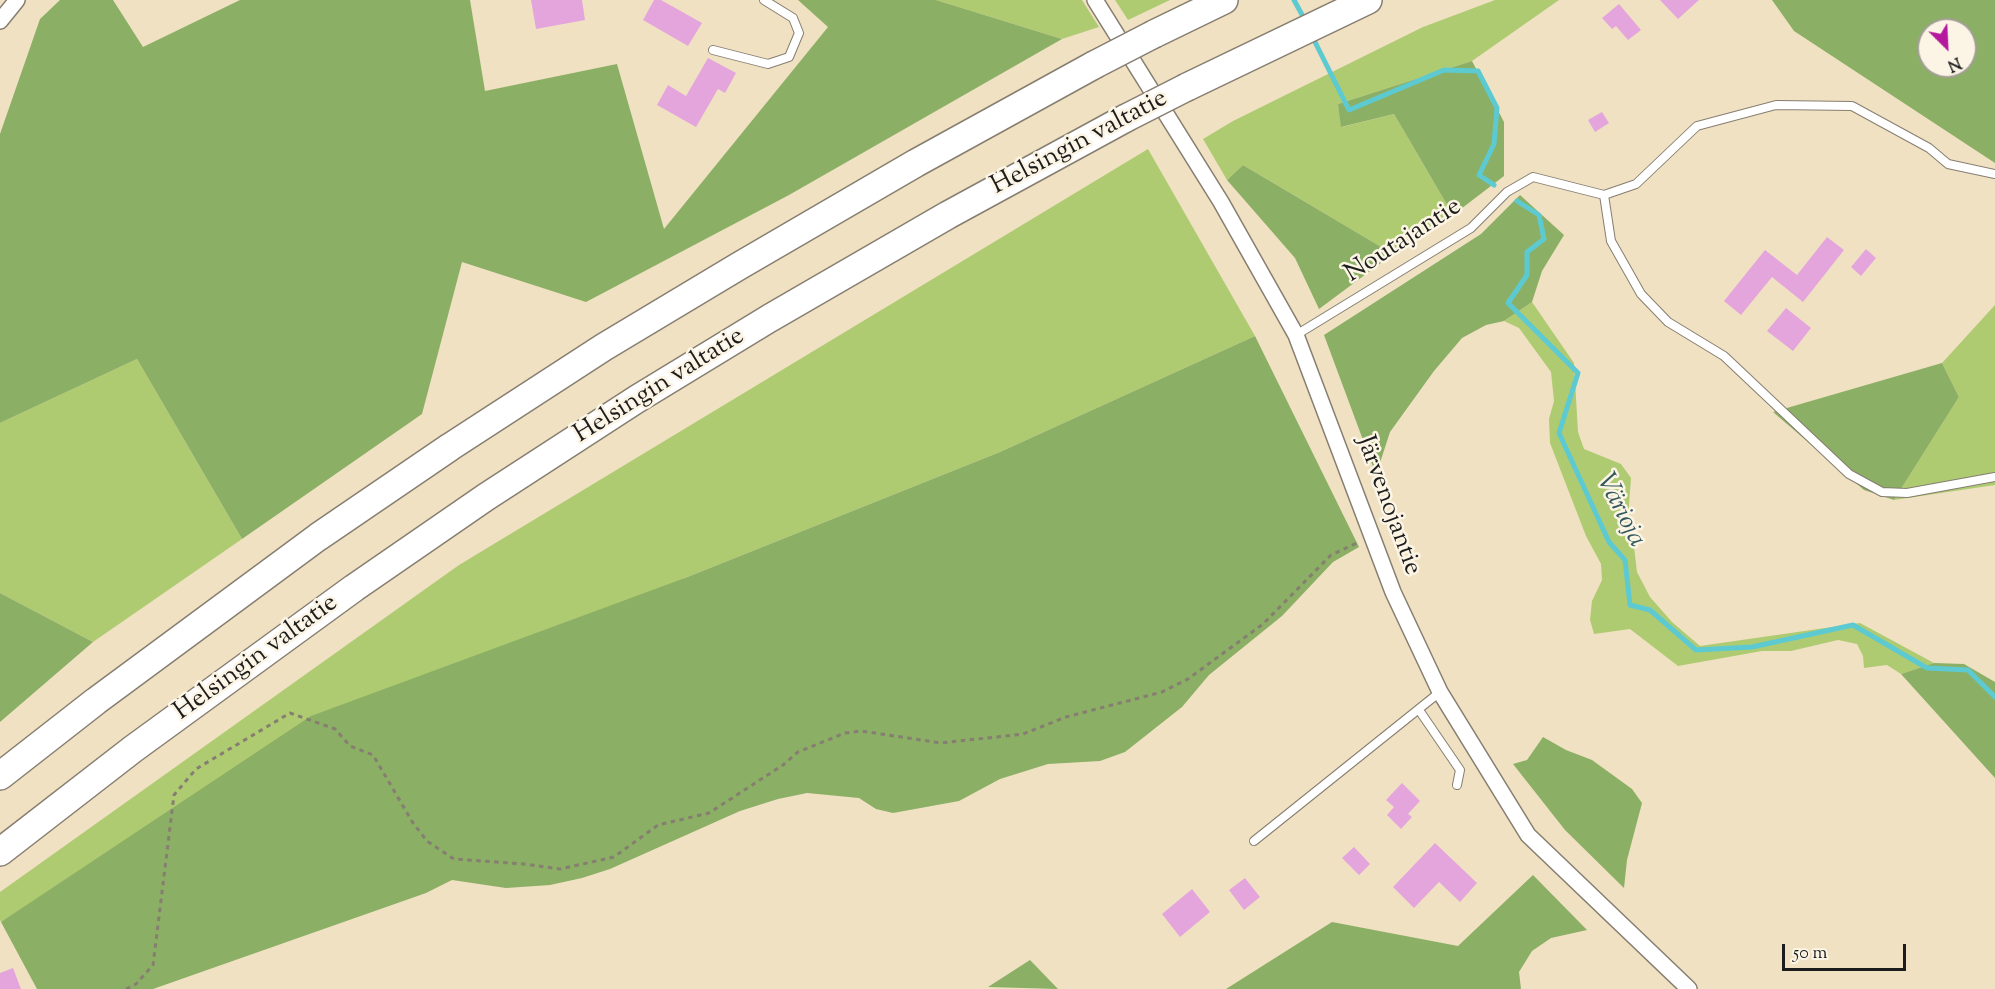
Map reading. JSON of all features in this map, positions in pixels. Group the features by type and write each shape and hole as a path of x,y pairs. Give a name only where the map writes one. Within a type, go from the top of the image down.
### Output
{"highway":[{"path":"0,776 96,701 309,544 460,441 604,348 916,163 1094,65 1224,0"},
{"name":"Helsingin valtatie","path":"0,852 133,749 354,588 637,399 770,318 948,215 1126,118 1368,0"}],"street":[{"path":"0,21 17,0"},
{"name":"Järvenojantie","path":"1095,0 1221,202 1296,335 1393,592 1440,692 1528,836 1689,989"}],"lane":[{"path":"713,50 768,64 789,57 800,33 793,18 764,0"},
{"path":"1995,174 1948,164 1929,148 1852,106 1776,105 1697,126 1636,184 1604,195 1611,241 1641,294 1668,322 1724,356 1849,474 1882,492 1907,493 1995,477"},
{"name":"Noutajantie","path":"1296,335 1471,228 1507,192 1533,177 1604,195"},
{"path":"1254,841 1440,692"},
{"path":"1419,710 1460,770 1457,785"}],"path":[{"path":"126,989 136,984 153,965 174,795 196,769 290,713 320,721 335,729 350,746 373,755 413,823 428,841 454,859 524,864 560,870 614,857 658,825 709,813 783,765 798,752 845,734 861,731 941,743 1023,734 1066,717 1162,692 1188,679 1263,624 1331,555 1372,536"}],"green space":[{"path":"60,0 113,0 143,47 240,0 470,0 485,91 617,64 664,229 828,27 798,0 936,0 1062,39 789,195 586,302 462,262 422,414 242,539 137,359 0,423 0,134 40,19"},
{"path":"936,0 1082,0 1099,27 1062,39"},
{"path":"1115,0 1170,0 1128,20"},
{"path":"1495,0 1559,0 1472,61 1338,104 1342,127 1394,114 1453,215 1393,254 1243,165 1227,180 1203,139 1233,121 1423,27"},
{"path":"1772,0 1995,0 1995,163 1794,31"},
{"path":"1472,61 1504,122 1504,176 1453,215 1394,114 1341,127 1338,104"},
{"path":"1148,149 1255,336 1000,452 685,578 1,922 0,892 459,565"},
{"path":"1243,165 1393,254 1319,309 1295,258 1227,180"},
{"path":"1520,195 1564,235 1542,271 1532,302 1504,321 1486,325 1462,338 1434,371 1390,432 1376,475 1324,335 1481,234"},
{"path":"1532,302 1574,363 1578,432 1584,449 1621,464 1631,478 1629,505 1637,572 1650,597 1672,622 1700,646 1860,623 1934,663 1901,674 1887,665 1864,668 1863,656 1857,644 1838,640 1791,651 1762,651 1678,666 1630,629 1594,634 1590,620 1592,601 1602,580 1601,564 1586,536 1550,443 1549,419 1554,401 1551,372 1519,328 1504,321"},
{"path":"1995,305 1995,485 1894,500 1959,397 1942,363"},
{"path":"1255,336 1359,547 1333,562 1282,616 1209,675 1182,707 1125,752 1100,761 1048,764 1000,779 959,801 893,813 876,809 859,798 807,793 778,799 740,811 610,869 582,878 550,885 506,888 452,880 426,893 153,989 37,989 1,922 311,716 685,578 1000,452"},
{"path":"137,359 242,539 93,642 0,593 0,423"},
{"path":"1942,363 1959,397 1894,500 1864,490 1773,412"},
{"path":"0,593 93,642 0,722"},
{"path":"1934,663 1964,664 1995,682 1995,778 1901,674"},
{"path":"1543,737 1566,750 1592,760 1632,789 1642,803 1627,860 1624,888 1565,830 1513,764 1527,760"},
{"path":"1533,875 1587,930 1551,938 1532,951 1519,972 1521,989 1226,989 1332,922 1458,946"},
{"path":"1030,960 1058,989 988,987"}],"building":[{"path":"531,0 582,0 585,20 536,29"},
{"path":"654,0 661,0 702,23 688,46 643,20"},
{"path":"1660,0 1699,0 1678,19"},
{"path":"1619,4 1641,30 1628,40 1616,26 1612,29 1602,18"},
{"path":"708,58 736,73 725,93 718,89 696,127 657,105 668,85 686,96"},
{"path":"1602,112 1609,123 1595,132 1588,120"},
{"path":"1827,237 1844,250 1803,302 1772,277 1741,315 1724,301 1765,250 1797,275"},
{"path":"1866,249 1876,258 1861,276 1851,267"},
{"path":"1786,308 1811,328 1793,351 1767,331"},
{"path":"1402,783 1420,801 1408,814 1412,817 1401,829 1387,815 1394,807 1386,800"},
{"path":"1435,843 1477,883 1460,902 1439,882 1414,908 1393,887"},
{"path":"1354,847 1370,864 1359,875 1342,858"},
{"path":"1245,878 1260,897 1244,910 1229,890"},
{"path":"1192,889 1210,912 1180,937 1162,914"},
{"path":"13,968 21,989 0,989 0,973"}],"waterway":[{"name":"Värioja","path":"1294,0 1306,22"},
{"name":"Värioja","path":"1312,36 1349,110 1444,70 1478,71 1497,108 1494,144 1479,175 1494,185"},
{"name":"Värioja","path":"1517,201 1539,215 1544,239 1527,252 1527,275 1508,303 1578,373 1559,433 1609,542 1625,560 1630,605 1650,610 1696,650 1752,647 1853,625 1927,668 1968,670 1995,697"}]}
